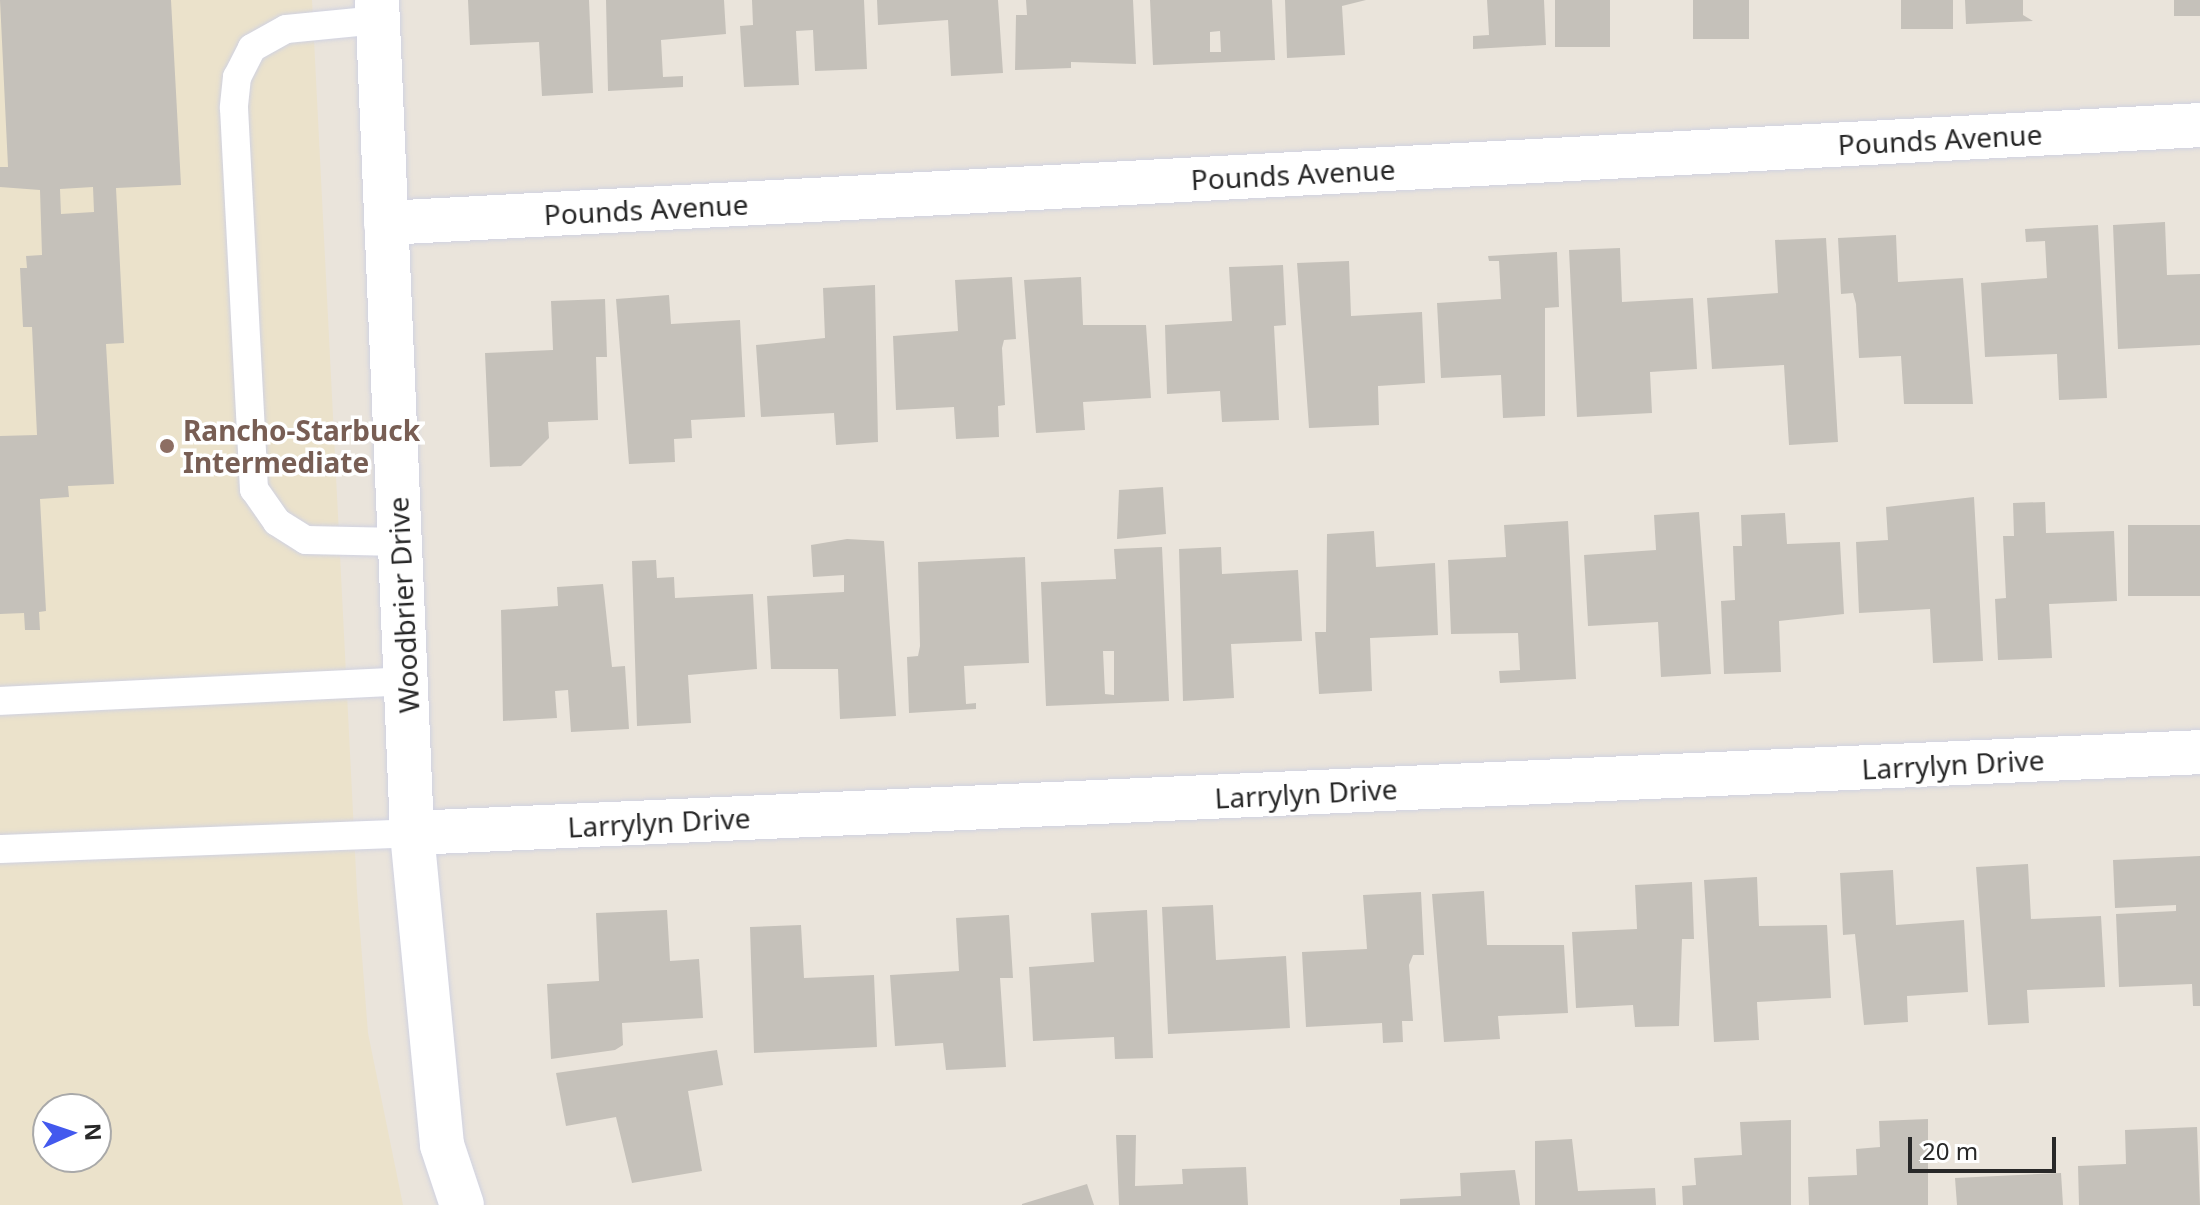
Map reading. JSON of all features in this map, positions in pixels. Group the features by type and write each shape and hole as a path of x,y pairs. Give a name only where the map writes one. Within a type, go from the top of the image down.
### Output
{"street":[{"name":"Woodbrier Drive","path":"378,10 412,833 442,1145 462,1205"},
{"name":"Pounds Avenue","path":"386,223 2200,125"},
{"name":"Larrylyn Drive","path":"412,833 2200,752"}],"lane":[{"path":"378,10 286,29 252,48 237,77 234,108 254,489 277,522 306,540 400,542"},
{"path":"0,701 407,681"},
{"path":"0,849 412,833"}],"shaded area":[{"name":"Rancho-Starbuck Intermediate","path":"0,0 312,0 357,892 368,1033 403,1205 0,1205"}],"building":[{"path":"0,0 171,0 181,185 116,188 124,343 106,344 114,484 68,486 69,497 40,499 46,611 39,612 40,630 25,630 24,613 0,614 0,436 37,435 32,327 23,327 20,268 27,268 26,256 42,255 40,190 0,187 0,167 8,167","holes":["93,187 94,212 61,214 60,189"]},
{"path":"468,0 589,0 593,93 542,96 539,42 470,45"},
{"path":"606,0 724,0 726,34 661,40 663,77 683,76 683,87 608,91"},
{"path":"752,0 864,0 867,69 815,71 813,30 796,31 799,85 744,87 740,26 753,25"},
{"path":"877,0 998,0 1003,73 951,76 948,20 878,25"},
{"path":"1026,0 1133,0 1136,64 1071,62 1071,68 1015,70 1016,15 1027,15"},
{"path":"1150,0 1272,0 1275,60 1153,65","holes":["1220,31 1221,52 1210,52 1210,32"]},
{"path":"1285,0 1366,0 1342,6 1345,55 1287,58"},
{"path":"1487,0 1544,0 1546,45 1473,49 1473,36 1489,35"},
{"path":"1555,0 1610,0 1610,47 1555,47"},
{"path":"1693,0 1749,0 1749,39 1693,39"},
{"path":"1901,0 1953,0 1953,29 1901,29"},
{"path":"1965,0 2023,0 2023,15 2033,21 1966,24"},
{"path":"2174,0 2200,0 2200,16 2174,16"},
{"path":"2165,222 2167,275 2200,274 2200,345 2118,349 2113,225"},
{"path":"2098,225 2107,398 2059,400 2057,354 1985,357 1981,283 2047,278 2045,241 2026,242 2025,229"},
{"path":"1896,235 1898,282 1963,278 1973,404 1904,404 1901,356 1859,358 1853,293 1841,294 1838,238"},
{"path":"1826,238 1838,442 1789,445 1784,365 1712,369 1707,298 1778,293 1775,240"},
{"path":"1620,248 1622,302 1693,298 1697,369 1650,372 1652,413 1577,417 1569,250"},
{"path":"1557,252 1559,307 1545,308 1545,416 1503,418 1501,375 1441,378 1437,303 1501,299 1499,261 1489,261 1488,256"},
{"path":"1349,261 1351,316 1422,312 1425,383 1378,386 1379,425 1309,428 1297,263"},
{"path":"1283,265 1286,325 1274,326 1279,420 1222,422 1220,391 1167,394 1165,325 1232,321 1229,267"},
{"path":"1012,277 1016,339 1004,340 1002,348 1005,405 998,406 999,437 956,439 954,407 896,410 893,336 958,331 955,280"},
{"path":"1081,277 1083,325 1146,325 1151,398 1083,402 1085,430 1036,433 1024,280"},
{"path":"875,285 878,442 836,445 834,413 761,417 756,345 825,338 823,288"},
{"path":"669,295 671,324 740,320 745,417 691,420 692,438 674,439 675,462 629,464 616,299"},
{"path":"605,299 607,357 596,357 598,420 548,422 549,438 521,466 490,467 485,353 553,350 551,301"},
{"path":"1163,487 1166,534 1117,539 1119,490"},
{"path":"1974,497 1983,661 1933,663 1930,609 1859,613 1856,542 1888,540 1886,507"},
{"path":"2045,502 2046,533 2114,531 2117,601 2049,604 2052,658 1998,660 1995,599 2006,598 2003,536 2014,536 2013,503"},
{"path":"1699,512 1711,674 1661,677 1658,622 1588,626 1584,555 1656,550 1654,515"},
{"path":"1785,513 1787,544 1840,542 1844,614 1779,621 1781,672 1724,674 1721,601 1735,600 1733,546 1742,546 1741,515"},
{"path":"1568,521 1576,679 1500,683 1499,671 1520,670 1518,633 1451,634 1448,560 1506,557 1504,525"},
{"path":"2128,525 2200,525 2200,596 2128,596"},
{"path":"1374,531 1376,567 1435,563 1438,635 1370,638 1372,691 1319,694 1315,632 1326,632 1327,534"},
{"path":"847,539 884,541 896,716 840,719 838,669 771,669 767,596 844,592 844,575 813,577 811,545"},
{"path":"1162,547 1169,701 1046,706 1041,582 1116,579 1114,549","holes":["1103,651 1114,651 1114,695 1105,694"]},
{"path":"1221,547 1222,574 1298,570 1302,641 1231,644 1234,698 1183,701 1179,549"},
{"path":"1025,557 1029,663 964,666 966,704 976,703 976,709 909,713 907,657 918,656 920,646 918,562"},
{"path":"656,560 657,578 674,577 675,598 753,594 757,669 688,675 691,723 637,726 632,561"},
{"path":"603,584 612,667 625,666 629,729 571,732 568,690 555,691 557,718 503,721 501,610 558,606 557,587"},
{"path":"2200,856 2200,1006 2193,1006 2192,984 2119,987 2116,914 2176,911 2176,905 2115,908 2113,860"},
{"path":"2028,864 2031,919 2101,916 2105,987 2027,990 2029,1023 1988,1025 1976,867"},
{"path":"1893,870 1896,925 1964,920 1968,992 1907,996 1908,1022 1864,1025 1855,934 1843,935 1840,873"},
{"path":"1757,877 1759,926 1827,925 1831,998 1757,1002 1759,1040 1714,1042 1704,880"},
{"path":"1692,882 1694,939 1682,939 1679,1026 1635,1027 1633,1005 1576,1008 1572,932 1637,929 1635,885"},
{"path":"1484,891 1487,945 1564,945 1568,1013 1498,1016 1500,1039 1444,1042 1432,894"},
{"path":"1421,892 1424,955 1413,955 1409,965 1413,1021 1402,1021 1403,1042 1383,1043 1382,1023 1306,1027 1302,952 1367,949 1363,895"},
{"path":"1213,905 1216,960 1286,956 1290,1028 1168,1034 1162,907"},
{"path":"667,910 670,961 699,959 703,1018 622,1023 623,1045 615,1050 551,1059 547,984 599,981 596,913"},
{"path":"1147,910 1153,1058 1115,1059 1114,1037 1033,1041 1029,967 1094,962 1091,913"},
{"path":"1009,915 1013,978 1000,978 1006,1067 946,1070 943,1043 895,1046 890,975 959,971 956,918"},
{"path":"801,925 804,978 874,975 877,1047 754,1053 750,927"},
{"path":"717,1050 723,1085 688,1091 702,1171 632,1183 616,1117 566,1126 556,1073"},
{"path":"1928,1119 1928,1205 1809,1205 1808,1177 1857,1175 1856,1149 1880,1147 1879,1121"},
{"path":"1791,1120 1791,1205 1683,1205 1682,1186 1696,1185 1694,1158 1742,1155 1740,1122"},
{"path":"2197,1127 2200,1205 2079,1205 2078,1166 2126,1164 2125,1130"},
{"path":"1116,1135 1136,1135 1135,1186 1183,1184 1182,1169 1246,1167 1248,1205 1119,1205"},
{"path":"1572,1139 1578,1191 1655,1188 1656,1205 1535,1205 1535,1141"},
{"path":"1515,1170 1520,1205 1400,1205 1400,1199 1461,1196 1460,1173"},
{"path":"2061,1173 2063,1205 1957,1205 1955,1178"},
{"path":"1087,1184 1094,1205 1022,1205 1022,1204"}],"place":[{"name":"Rancho-Starbuck Intermediate","path":"167,446"}]}
